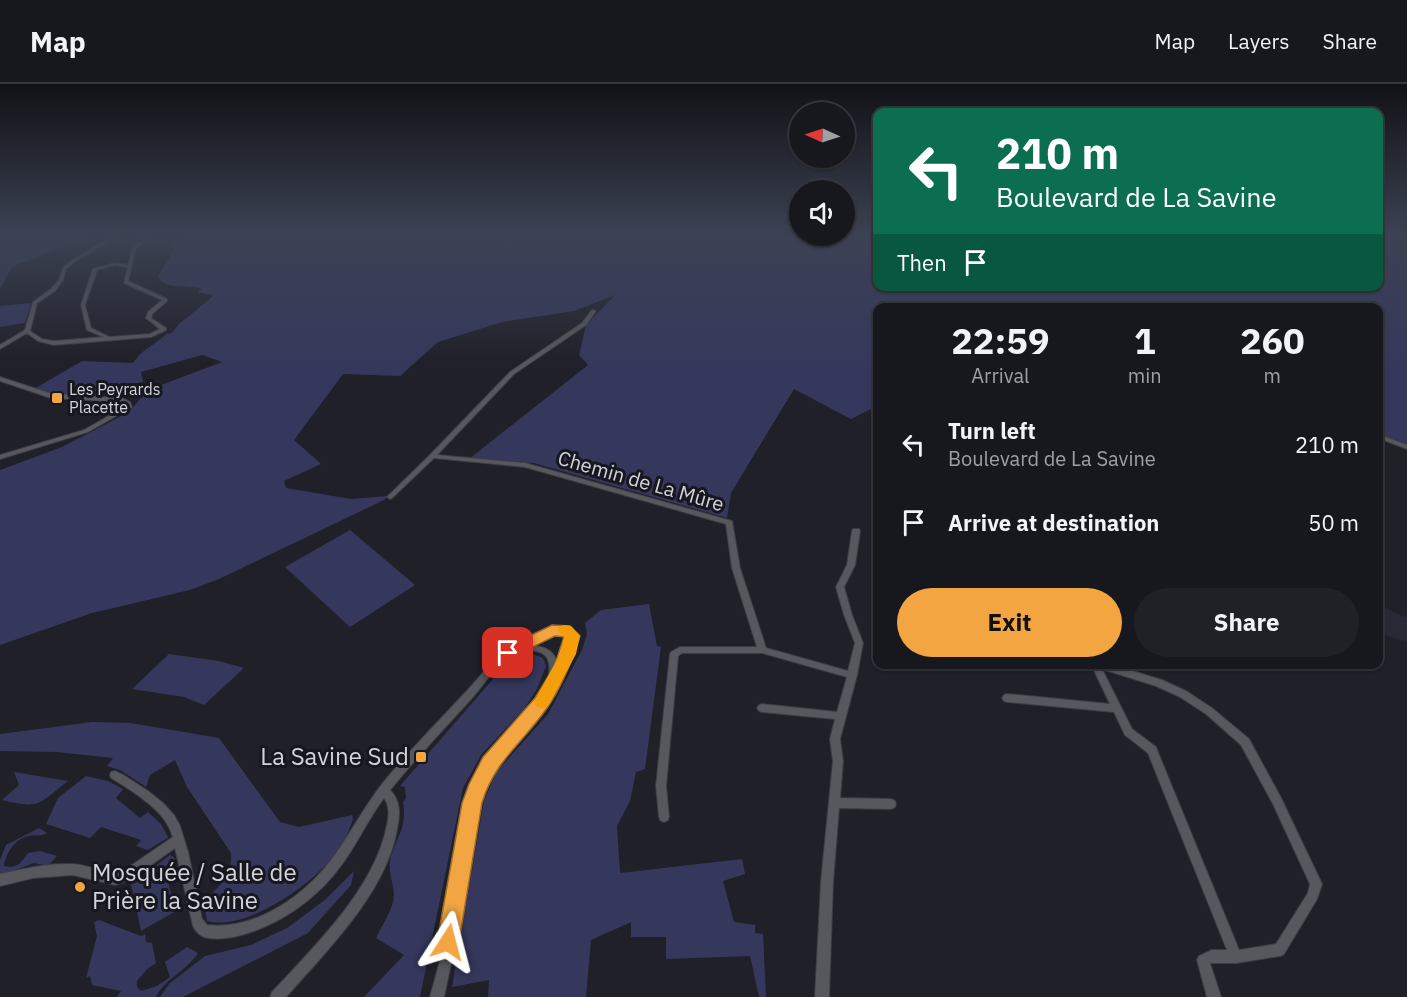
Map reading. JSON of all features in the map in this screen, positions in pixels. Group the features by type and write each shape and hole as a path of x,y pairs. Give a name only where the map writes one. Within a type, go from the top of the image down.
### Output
{"street":[{"path":"0,347 27,331 34,302 59,283 61,279"},
{"path":"92,279 83,305 89,329 108,337"},
{"path":"27,331 48,342 151,335 164,329 148,318 150,313 165,300 128,284 129,279"},
{"path":"390,498 512,373 584,324 594,311"},
{"path":"0,379 51,396 117,400 128,403 127,409 115,417 80,434 0,457"},
{"path":"1383,438 1407,447"},
{"name":"Chemin de La Mûre","path":"432,456 525,465 729,523 736,568 762,650"},
{"path":"822,997 827,882 838,761 835,739 860,644 840,587 851,565 856,531"},
{"path":"115,774 132,785 170,818 178,840 197,922 204,931 228,932 250,926 272,916 312,889 331,872 384,792 422,746 508,653 558,629 569,632 572,641 562,668 551,687 531,717 490,763 478,784 472,803 445,964 437,997"},
{"path":"508,653 537,648 549,654 554,664 551,687"},
{"path":"664,817 661,786 674,654 680,650 762,650 852,675"},
{"path":"1098,669 1128,732 1152,750 1236,957"},
{"path":"1113,669 1159,683 1209,711 1245,742 1316,884 1313,896 1280,950 1236,957 1212,956 1203,960 1214,997"},
{"path":"1007,698 1117,709"},
{"path":"762,708 841,716"},
{"path":"277,997 360,899 379,865 393,822 392,801 384,792"},
{"path":"835,803 891,804"},
{"path":"0,880 33,872 74,869 115,879 132,872 178,840"}],"shaded area":[{"path":"0,279 5,279 0,288"},
{"path":"159,279 873,279 873,291 1383,291 1383,279 1407,279 1407,445 1383,435 1383,303 873,303 873,408 851,419 794,389 731,493 727,518 534,463 469,459 588,365 579,355 586,325 615,295 574,311 502,322 438,342 400,376 343,374 294,440 321,464 284,481 286,488 351,499 388,496 384,500 219,579 190,590 92,613 0,645 0,470 62,447 129,412 146,392 222,362 202,355 141,372 143,382 119,386 90,397 55,395 34,389 82,361 133,363 140,354 167,334 172,333 178,325 212,297 212,295 197,292 202,289 173,286"},
{"path":"31,303 25,323 0,327 0,306"},
{"path":"350,530 415,585 350,627 285,567"},
{"path":"649,604 657,646 661,647 645,769 636,772 630,801 617,826 620,873 742,859 745,874 723,881 734,922 755,925 755,933 763,934 766,997 759,997 750,956 666,959 666,937 631,937 631,922 591,940 586,997 488,997 489,980 452,987 484,800 497,771 548,714 582,650 587,634 585,623 601,610"},
{"path":"1383,607 1407,618 1407,642 1383,634"},
{"path":"530,653 543,658 546,666 537,689 524,709 481,755 463,788 420,997 364,997 404,955 376,938 390,911 394,894 390,861 403,824 403,802 406,798 405,787 400,786 506,664 521,654"},
{"path":"169,654 219,661 244,668 204,705 184,697 132,689"},
{"path":"92,722 131,723 219,738 280,822 299,827 352,815 353,819 348,834 337,852 323,868 294,892 258,913 240,920 222,923 207,921 203,899 224,880 230,867 231,853 187,787 175,760 150,775 146,787 120,770 107,766 113,758 56,752 0,751 0,734"},
{"path":"14,772 68,781 38,803 24,804 2,800 19,785"},
{"path":"86,776 108,781 123,789 116,798 140,818 148,812 161,824 168,837 148,850 136,846 141,840 101,827 90,838 46,824 58,798"},
{"path":"39,828 47,833 19,840 9,852 4,866 12,867 18,864 28,853 40,851 57,856 48,866 34,863 0,876 0,860 6,845"},
{"path":"170,855 175,861 164,867 176,911 141,931 131,884 157,871 153,868"},
{"path":"354,871 351,885 308,933 183,997 160,997 169,984 205,956 251,945 287,928 326,899"},
{"path":"99,920 141,936 145,934 146,942 152,943 156,963 147,969 137,981 137,987 141,991 157,986 170,977 165,962 187,947 198,953 160,990 156,997 117,997 121,991 92,985 90,976 86,978 97,936 94,922"}],"slow traffic":[{"path":"542,702 568,654 572,636 565,630"}],"place":[{"name":"Les Peyrards Placette","path":"57,398"},
{"name":"La Savine Sud","path":"421,757"},
{"name":"Mosquée / Salle de Prière la Savine","path":"80,887"}],"route":[{"path":"448,942 472,803 478,784 490,763 541,703 562,668 572,636 569,632 558,629 516,647 508,653"}]}
